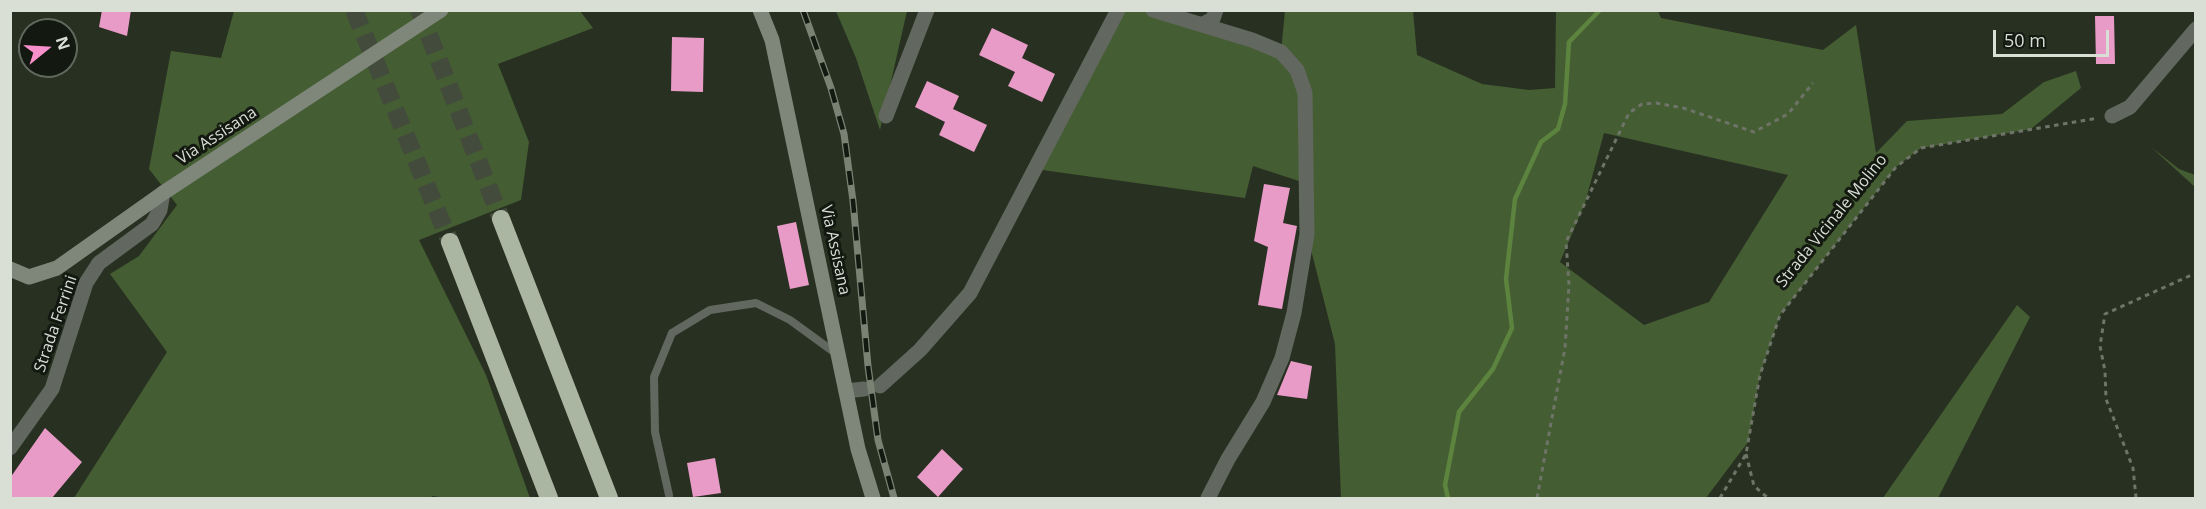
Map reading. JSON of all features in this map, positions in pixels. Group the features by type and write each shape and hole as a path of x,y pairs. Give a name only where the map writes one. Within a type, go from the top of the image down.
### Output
{"highway":[{"path":"501,219 609,498"},
{"path":"450,242 549,497"}],"main road":[{"name":"Via Assisana","path":"10,269 29,278 45,274 441,10"},
{"name":"Via Assisana","path":"760,10 772,40 838,355 873,498"}],"street":[{"path":"886,116 927,10"},
{"path":"880,386 920,350 970,293 1118,10"},
{"path":"1153,10 1203,24 1281,52 1297,70 1305,93 1307,234 1294,313 1282,358 1263,402 1228,459 1208,498"},
{"path":"1203,24 1213,19 1216,10"},
{"path":"2112,116 2130,106 2196,29"},
{"name":"Strada Ferrini","path":"10,448 52,389 86,283 99,263 152,224 160,210 163,194"},
{"path":"846,391 864,389"},
{"path":"10,433 29,423"}],"lane":[{"path":"669,495 655,432 654,377 672,333 710,310 756,303 790,320 838,355"}],"path":[{"path":"1537,498 1565,348 1569,285 1566,242 1629,113 1642,104 1656,103 1683,108 1754,132 1788,114 1813,82"},
{"name":"Strada Vicinale Molino","path":"1746,454 1760,375 1780,315 1896,167 1921,148 2112,116"},
{"path":"2136,498 2133,468 2106,399 2100,346 2105,315 2196,273"},
{"path":"1720,498 1746,454"},
{"path":"1746,454 1754,486 1768,498"}],"green space":[{"path":"234,11 580,11 593,28 498,64 529,142 521,200 419,240 486,375 530,498 432,496 431,498 74,498 167,352 110,274 139,256 177,205 149,169 171,51 221,58"},
{"path":"836,11 907,11 880,130 856,58"},
{"path":"1118,11 1153,11 1281,52 1285,11 1413,11 1417,55 1482,84 1529,90 1555,88 1556,11 1658,11 1661,18 1823,50 1856,25 1876,153 1907,121 2002,114 2044,82 2076,71 2081,88 2031,129 1921,148 1896,167 1780,315 1760,375 1748,442 1706,498 1341,498 1335,344 1307,234 1308,184 1253,166 1245,198 1035,169","holes":["1604,133 1788,175 1709,302 1644,325 1560,262 1585,203"]},
{"path":"2151,147 2179,169 2195,175 2195,187"},
{"path":"2017,305 2030,317 1938,498 1883,498"}],"building":[{"path":"102,10 131,10 127,36 99,27"},
{"path":"2095,16 2114,16 2115,64 2096,64"},
{"path":"992,28 1028,45 1022,58 1055,74 1042,102 1008,86 1015,72 979,55"},
{"path":"672,37 704,38 703,92 671,91"},
{"path":"927,81 959,96 953,109 987,125 974,152 939,135 945,122 915,107"},
{"path":"1264,184 1290,188 1283,223 1297,226 1282,309 1258,305 1268,247 1254,241"},
{"path":"796,222 809,285 790,289 777,226"},
{"path":"1291,361 1312,366 1307,399 1277,395"},
{"path":"45,428 82,462 52,498 10,498 10,478"},
{"path":"942,449 963,469 938,497 917,477"},
{"path":"715,458 721,493 693,497 687,463"}],"waterway":[{"path":"1448,498 1445,485 1459,412 1493,369 1512,328 1506,279 1515,199 1541,142 1558,129 1565,104 1569,42 1600,10"}],"tunnel":[{"path":"354,10 450,242"},
{"path":"419,10 501,219"}],"railway":[{"path":"803,10 831,88 844,134 878,440 894,498"}]}
